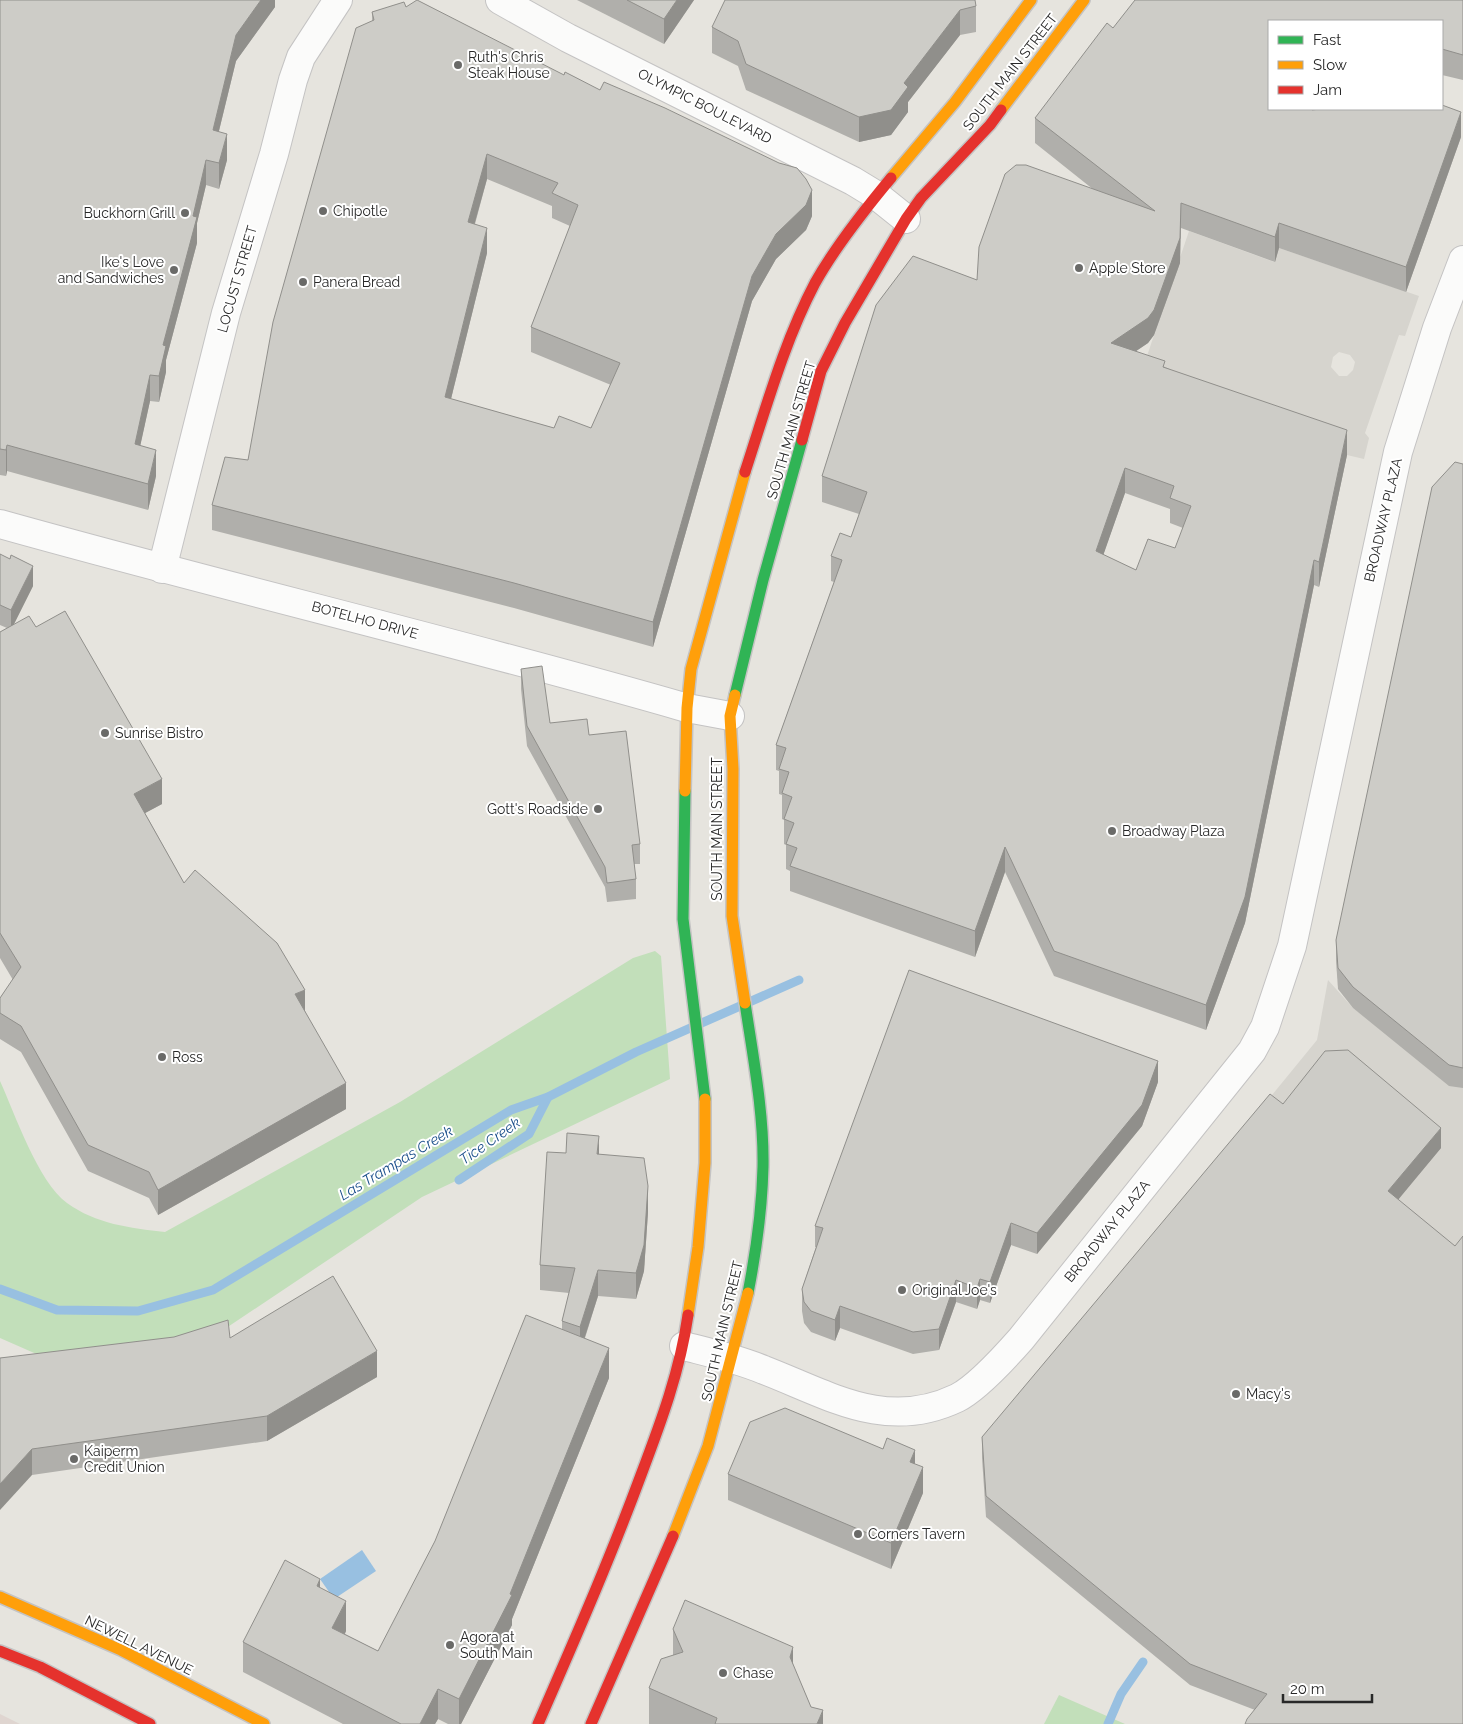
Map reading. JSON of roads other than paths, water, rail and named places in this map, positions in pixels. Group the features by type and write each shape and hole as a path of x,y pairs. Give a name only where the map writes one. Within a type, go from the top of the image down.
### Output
{"main road":[{"name":"SOUTH MAIN STREET","path":"538,1724 610,1558 672,1392 684,1346 698,1247 705,1163 706,1105 683,919 687,708 691,669 735,503 790,337 816,282 855,222 955,102 1030,0"},
{"name":"SOUTH MAIN STREET","path":"590,1724 658,1574 708,1446 745,1309 755,1257 763,1167 759,1101 732,916 730,716 763,580 821,371 845,323 906,219 926,193 990,125 1084,0"},
{"name":"NEWELL AVENUE","path":"0,1597 121,1650 264,1724"},
{"path":"0,1651 40,1667 150,1724"}],"street":[{"name":"LOCUST STREET","path":"162,569 226,312 274,154 293,80 301,57 338,0"},
{"name":"OLYMPIC BOULEVARD","path":"500,0 568,38 853,181 876,195 906,219"},
{"name":"BROADWAY PLAZA","path":"684,1346 732,1358 818,1394 868,1410 904,1411 932,1408 959,1397 1004,1359 1022,1339 1252,1051 1264,1027 1292,946 1362,610 1398,452 1437,328 1463,260"},
{"name":"BOTELHO DRIVE","path":"0,524 162,569 399,629 687,708 730,716"}],"water":[{"path":"362,1550 376,1571 334,1599 320,1579"}],"waterway":[{"name":"Las Trampas Creek","path":"0,1289 57,1310 138,1311 213,1290 511,1110 548,1097 636,1052 799,980"},
{"name":"Tice Creek","path":"459,1180 529,1134 548,1097"},
{"path":"1108,1724 1121,1694 1143,1662"}],"place":[{"name":"Ruth's Chris Steak House","path":"458,65"},
{"name":"Chipotle","path":"323,211"},
{"name":"Buckhorn Grill","path":"185,213"},
{"name":"Apple Store","path":"1079,268"},
{"name":"Ike's Love and Sandwiches","path":"174,270"},
{"name":"Panera Bread","path":"303,282"},
{"name":"Sunrise Bistro","path":"105,733"},
{"name":"Gott's Roadside","path":"598,809"},
{"name":"Broadway Plaza","path":"1112,831"},
{"name":"Ross","path":"162,1057"},
{"name":"Original Joe's","path":"902,1290"},
{"name":"Macy's","path":"1236,1394"},
{"name":"Kaiperm Credit Union","path":"74,1459"},
{"name":"Corners Tavern","path":"858,1534"},
{"name":"Agora at South Main","path":"450,1645"},
{"name":"Chase","path":"723,1673"}]}
